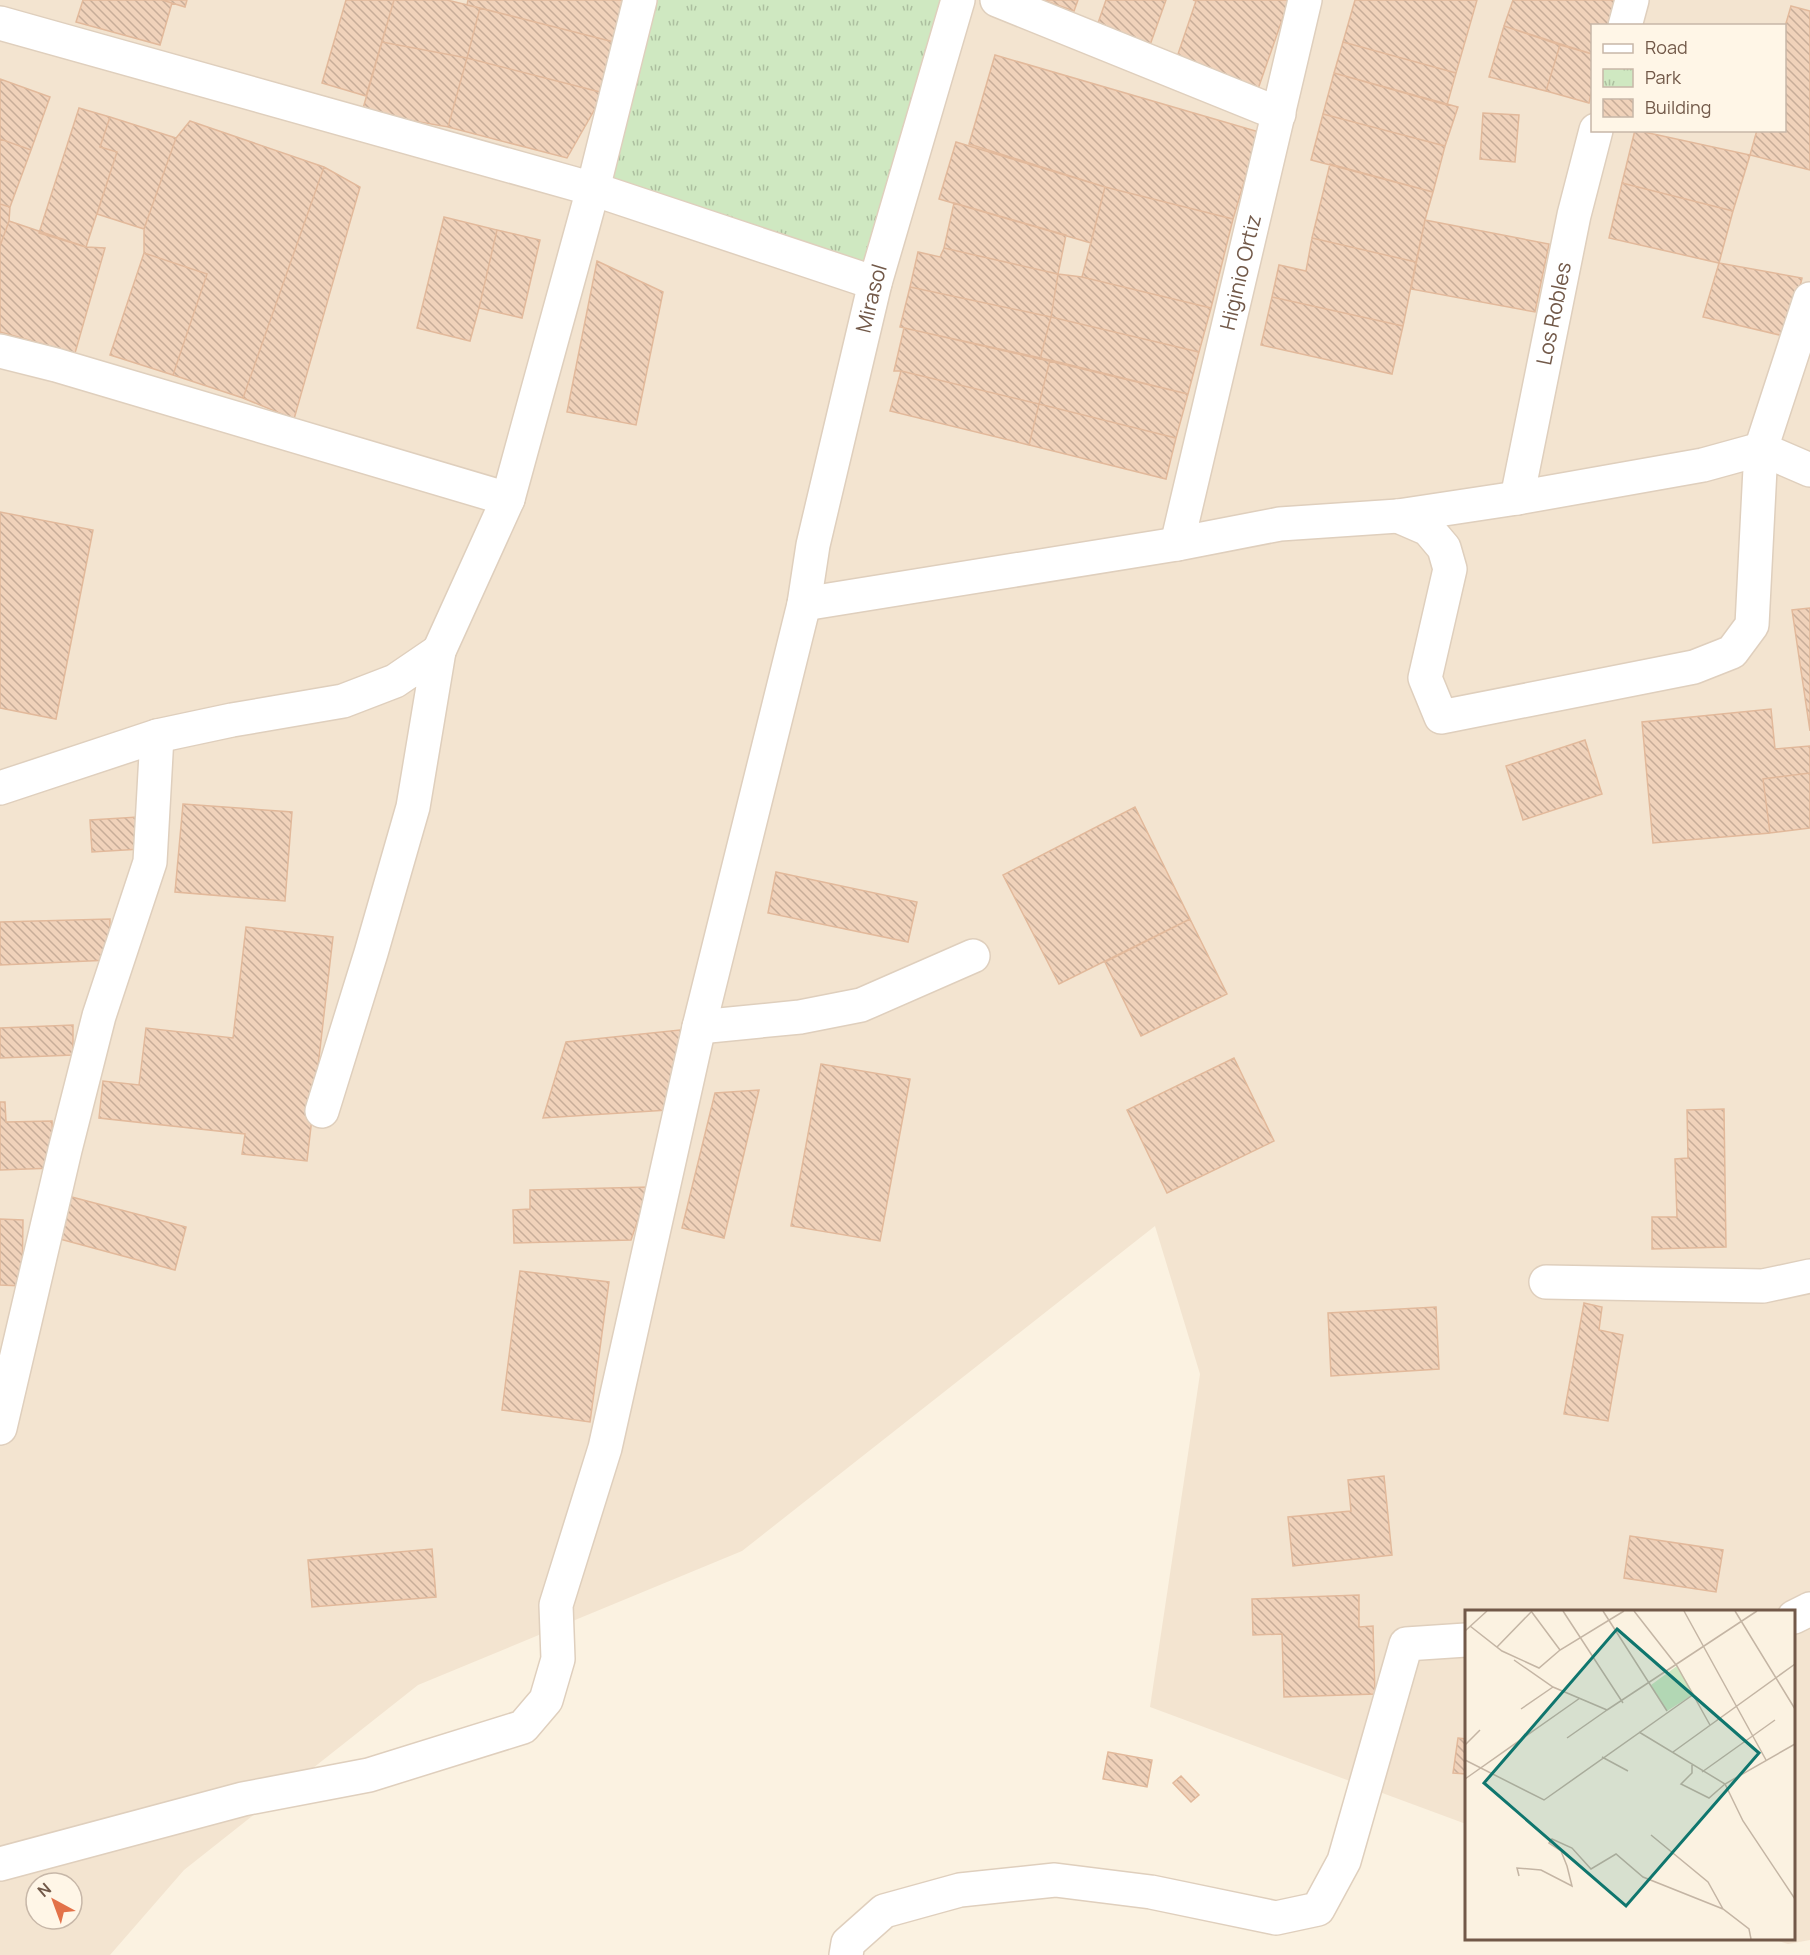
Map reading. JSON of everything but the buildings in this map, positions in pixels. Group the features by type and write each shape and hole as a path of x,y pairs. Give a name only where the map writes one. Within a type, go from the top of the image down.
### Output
{"street":[{"path":"322,1111 413,807 439,651 508,500 593,189 640,0"},
{"name":"Mirasol","path":"0,1864 243,1799 369,1775 523,1727 546,1700 558,1659 556,1605 605,1448 699,1027 804,604 813,545 874,283 958,0"},
{"path":"997,0 1279,114"},
{"name":"Higinio Ortiz","path":"1177,544 1305,0"},
{"path":"1626,24 1632,0"},
{"path":"0,23 593,189 874,283"},
{"name":"Los Robles","path":"1517,498 1574,215 1595,132"},
{"path":"1398,516 1428,529 1444,548 1450,568 1425,678 1441,717 1694,667 1732,652 1752,625 1761,449 1810,299"},
{"path":"0,351 57,365 508,500"},
{"path":"804,604 1177,544 1280,524 1398,516 1517,498 1703,465 1761,449 1810,470"},
{"path":"0,788 157,736 232,720 343,701 395,681 439,651"},
{"path":"0,1428 99,1016 150,861 157,736"},
{"path":"699,1027 800,1017 861,1005 973,956"},
{"path":"1546,1282 1764,1286 1810,1276"},
{"path":"1795,1616 1810,1609"},
{"path":"846,1955 848,1942 884,1911 960,1890 1054,1880 1151,1892 1276,1918 1318,1909 1344,1861 1406,1644 1465,1640"}],"shaded area":[{"path":"0,0 1810,0 1810,1940 1788,1944 1776,1940 1795,1940 1795,1610 1465,1610 1465,1824 1150,1707 1200,1374 1155,1226 742,1551 418,1685 184,1870 110,1955 0,1955"}],"green space":[{"path":"640,0 958,0 875,283 593,189"}]}
